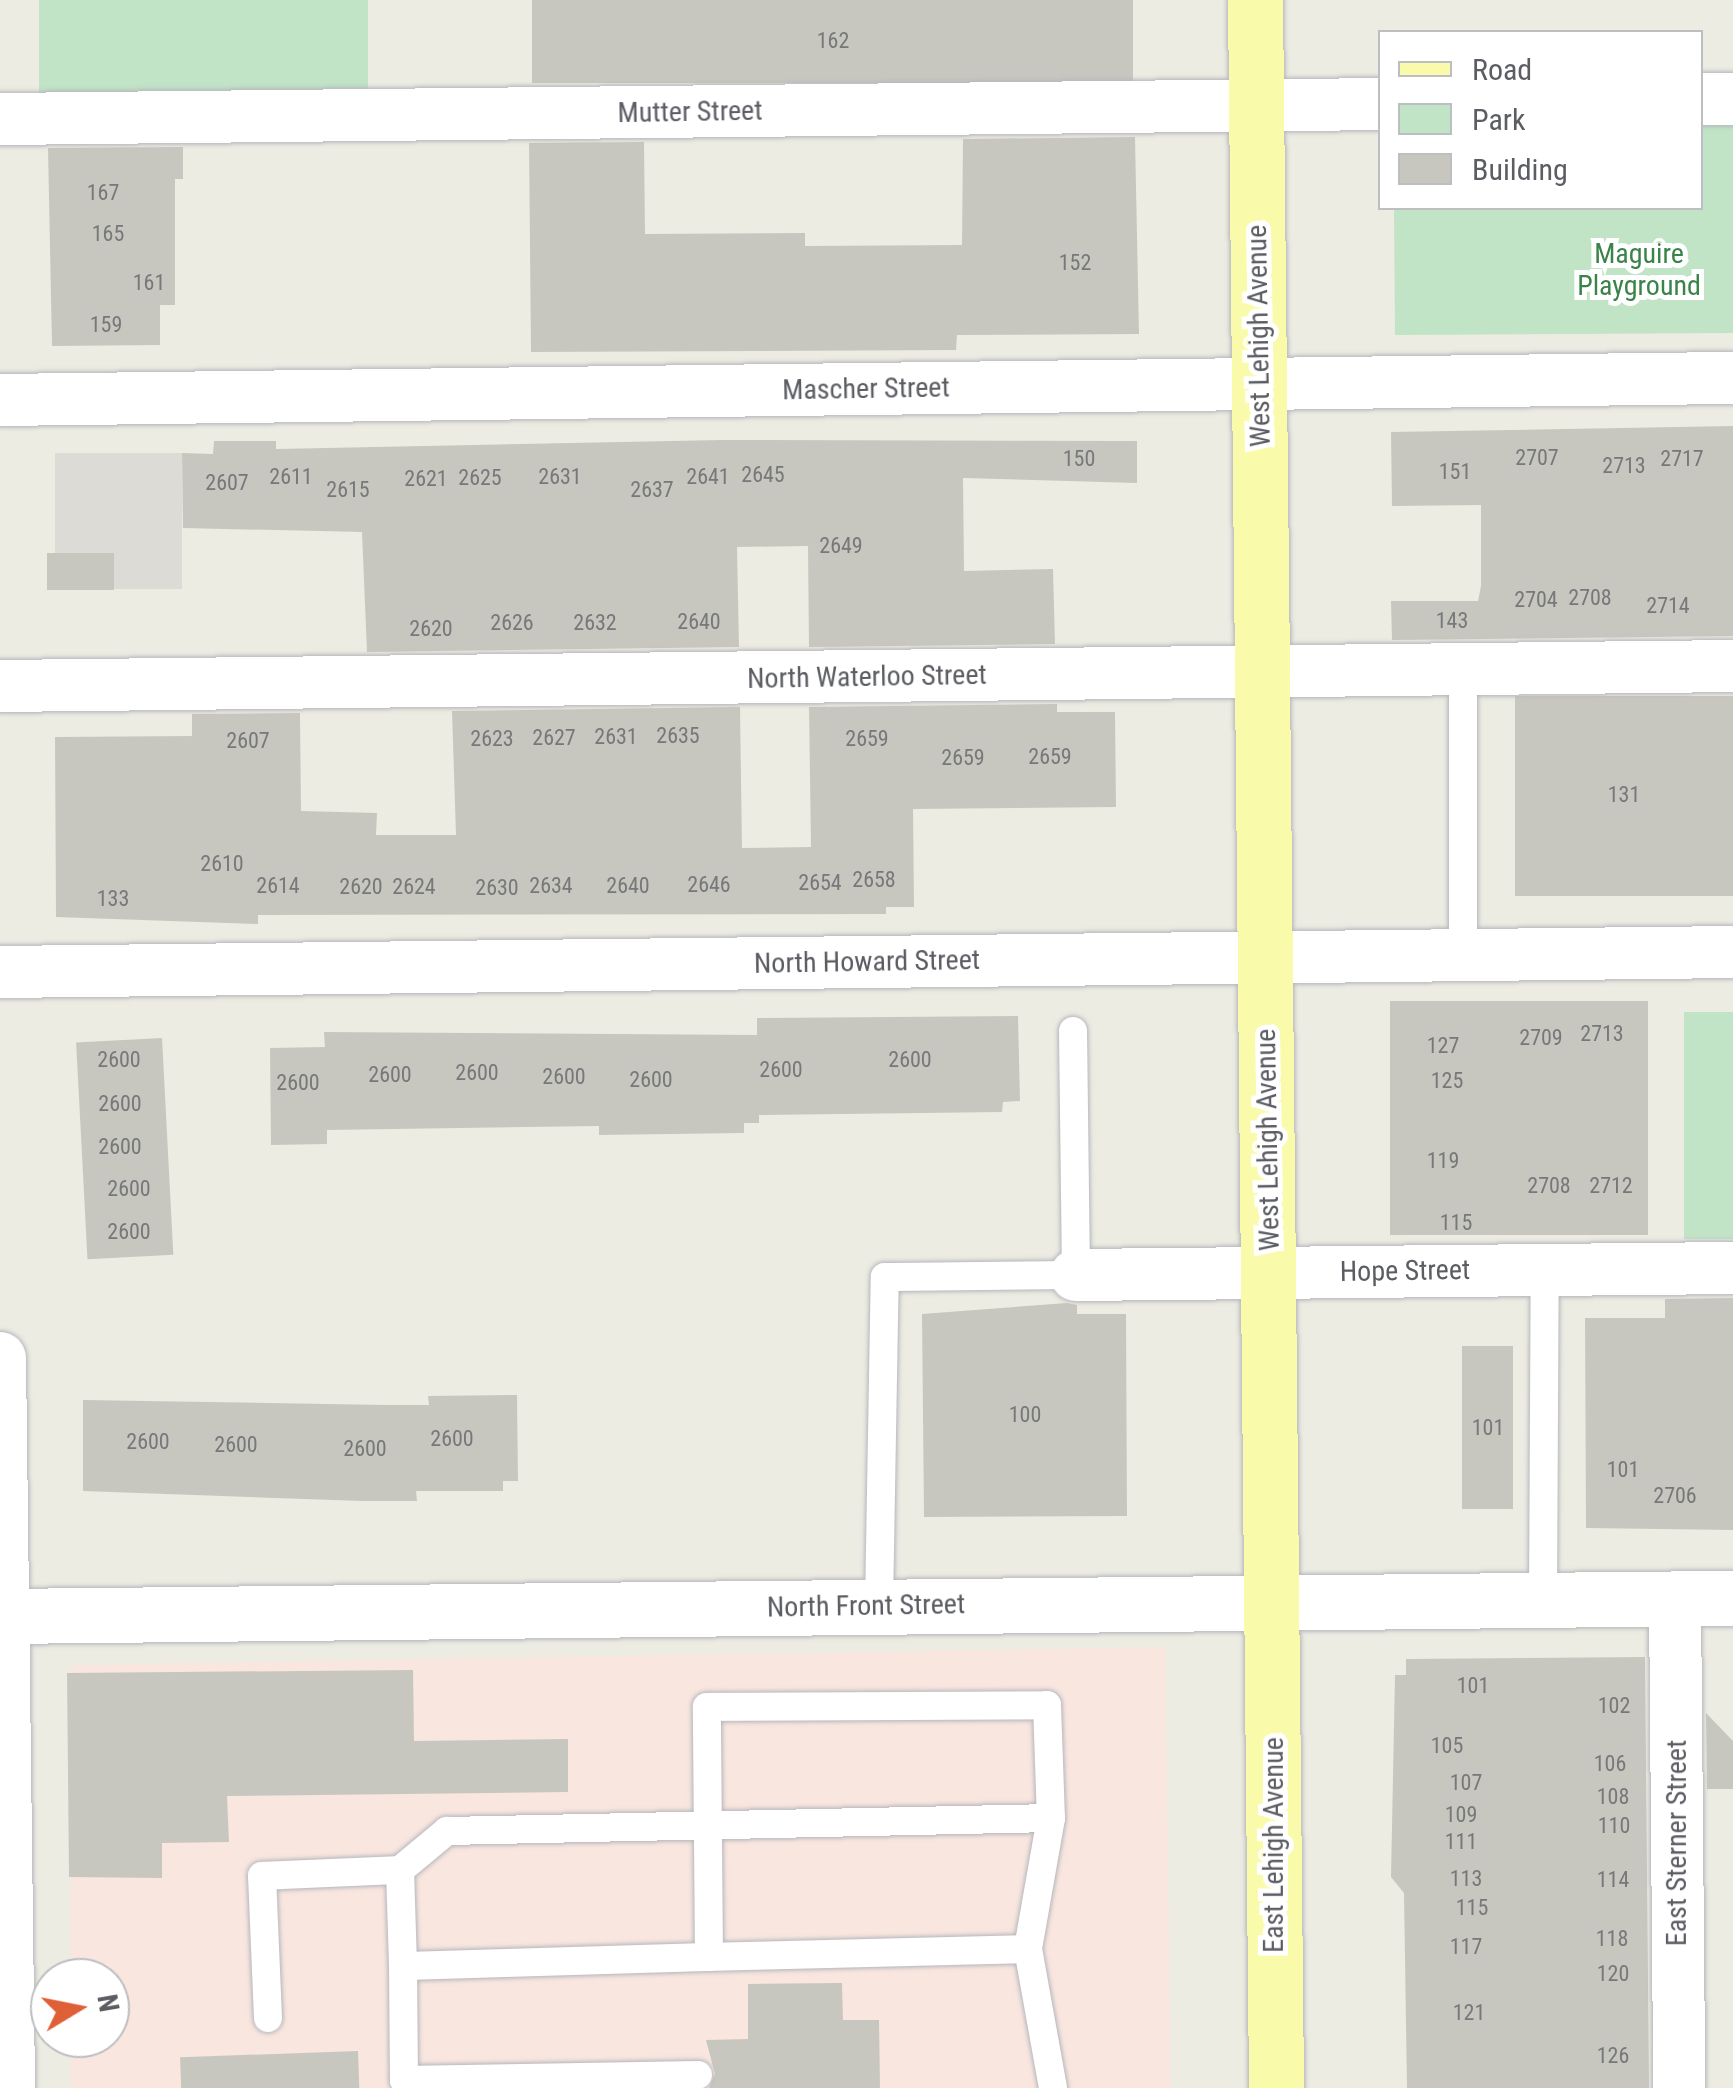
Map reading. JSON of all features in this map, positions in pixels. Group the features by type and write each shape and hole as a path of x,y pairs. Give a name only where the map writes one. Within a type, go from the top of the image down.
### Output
{"main road":[{"name":"West Lehigh Avenue","path":"1255,0 1272,1602"},
{"name":"East Lehigh Avenue","path":"1272,1602 1276,2088"}],"street":[{"path":"1703,99 1733,99"},
{"name":"Mutter Street","path":"0,119 1378,104"},
{"name":"Mascher Street","path":"0,400 1733,378"},
{"name":"North Waterloo Street","path":"0,686 1262,675 1733,666"},
{"name":"North Howard Street","path":"0,972 1733,952"},
{"name":"Hope Street","path":"1076,1274 1733,1268"},
{"path":"0,1358 4,2022 9,2088"},
{"name":"East Sterner Street","path":"1675,1598 1679,2088"},
{"name":"North Front Street","path":"4,1616 1733,1598"}],"lane":[{"path":"1463,697 1463,955"},
{"path":"879,1606 885,1277 1076,1274 1073,1031"},
{"path":"1543,1600 1545,1270"},
{"path":"709,1956 706,1707 1047,1705 1052,1818 1028,1948 1053,2088"},
{"path":"268,2018 262,1876 400,1870 447,1831 1052,1818"},
{"path":"400,1870 404,2084 698,2075"},
{"path":"403,1966 1028,1948"}],"shaded area":[{"path":"55,453 182,453 182,589 55,589"},
{"path":"1165,1647 1171,2088 71,2088 71,2058 130,2058 130,1958 71,1958 71,1665"}],"green space":[{"path":"39,0 368,0 368,95 39,95"},
{"name":"Maguire Playground","path":"1733,123 1733,333 1395,335 1394,210 1703,210 1703,124"},
{"path":"1684,1012 1733,1012 1733,1239 1684,1239"}],"building":[{"path":"532,0 1133,0 1133,83 532,83"},
{"path":"1135,137 1139,334 957,335 956,350 531,352 529,143 644,142 645,234 805,233 805,246 962,245 963,139"},
{"path":"183,147 183,179 175,179 175,305 160,305 160,345 52,346 48,148"},
{"path":"1733,426 1733,636 1392,640 1391,601 1478,601 1481,505 1392,506 1391,432"},
{"path":"721,440 1137,441 1137,483 963,478 964,571 1053,569 1055,644 809,647 808,546 737,547 739,647 367,652 362,532 183,528 182,453 213,454 214,441 276,441 276,449"},
{"path":"47,553 114,553 114,590 47,590"},
{"path":"1515,696 1733,696 1733,896 1515,896"},
{"path":"1057,704 1057,712 1115,712 1116,807 913,809 914,907 886,907 886,914 258,915 258,924 56,917 55,737 192,736 192,714 300,713 301,811 377,813 376,835 456,835 452,711 740,707 742,848 811,847 809,707"},
{"path":"1390,1001 1648,1001 1648,1235 1390,1235"},
{"path":"1018,1016 1020,1101 1003,1102 1002,1112 759,1115 759,1123 744,1123 744,1133 599,1135 599,1126 327,1130 327,1144 271,1145 270,1048 325,1047 324,1032 757,1035 757,1018"},
{"path":"162,1038 173,1255 87,1259 76,1043"},
{"path":"1733,1298 1733,1530 1586,1528 1585,1318 1665,1318 1665,1299"},
{"path":"1077,1305 1077,1314 1126,1314 1127,1516 924,1517 922,1314"},
{"path":"1462,1346 1513,1346 1513,1509 1462,1509"},
{"path":"517,1395 518,1481 503,1481 503,1491 416,1491 417,1501 362,1501 83,1491 83,1400 429,1405 428,1396"},
{"path":"1645,1657 1649,2088 1407,2088 1404,1893 1391,1877 1395,1675 1406,1675 1406,1659"},
{"path":"413,1670 414,1741 568,1739 568,1792 227,1796 229,1842 162,1843 162,1878 69,1877 67,1673"},
{"path":"1706,1713 1733,1741 1733,1789 1707,1789"},
{"path":"842,1983 843,2020 879,2020 880,2088 709,2088 715,2074 706,2040 748,2039 748,1984"},
{"path":"358,2051 359,2088 181,2088 180,2057"}]}
